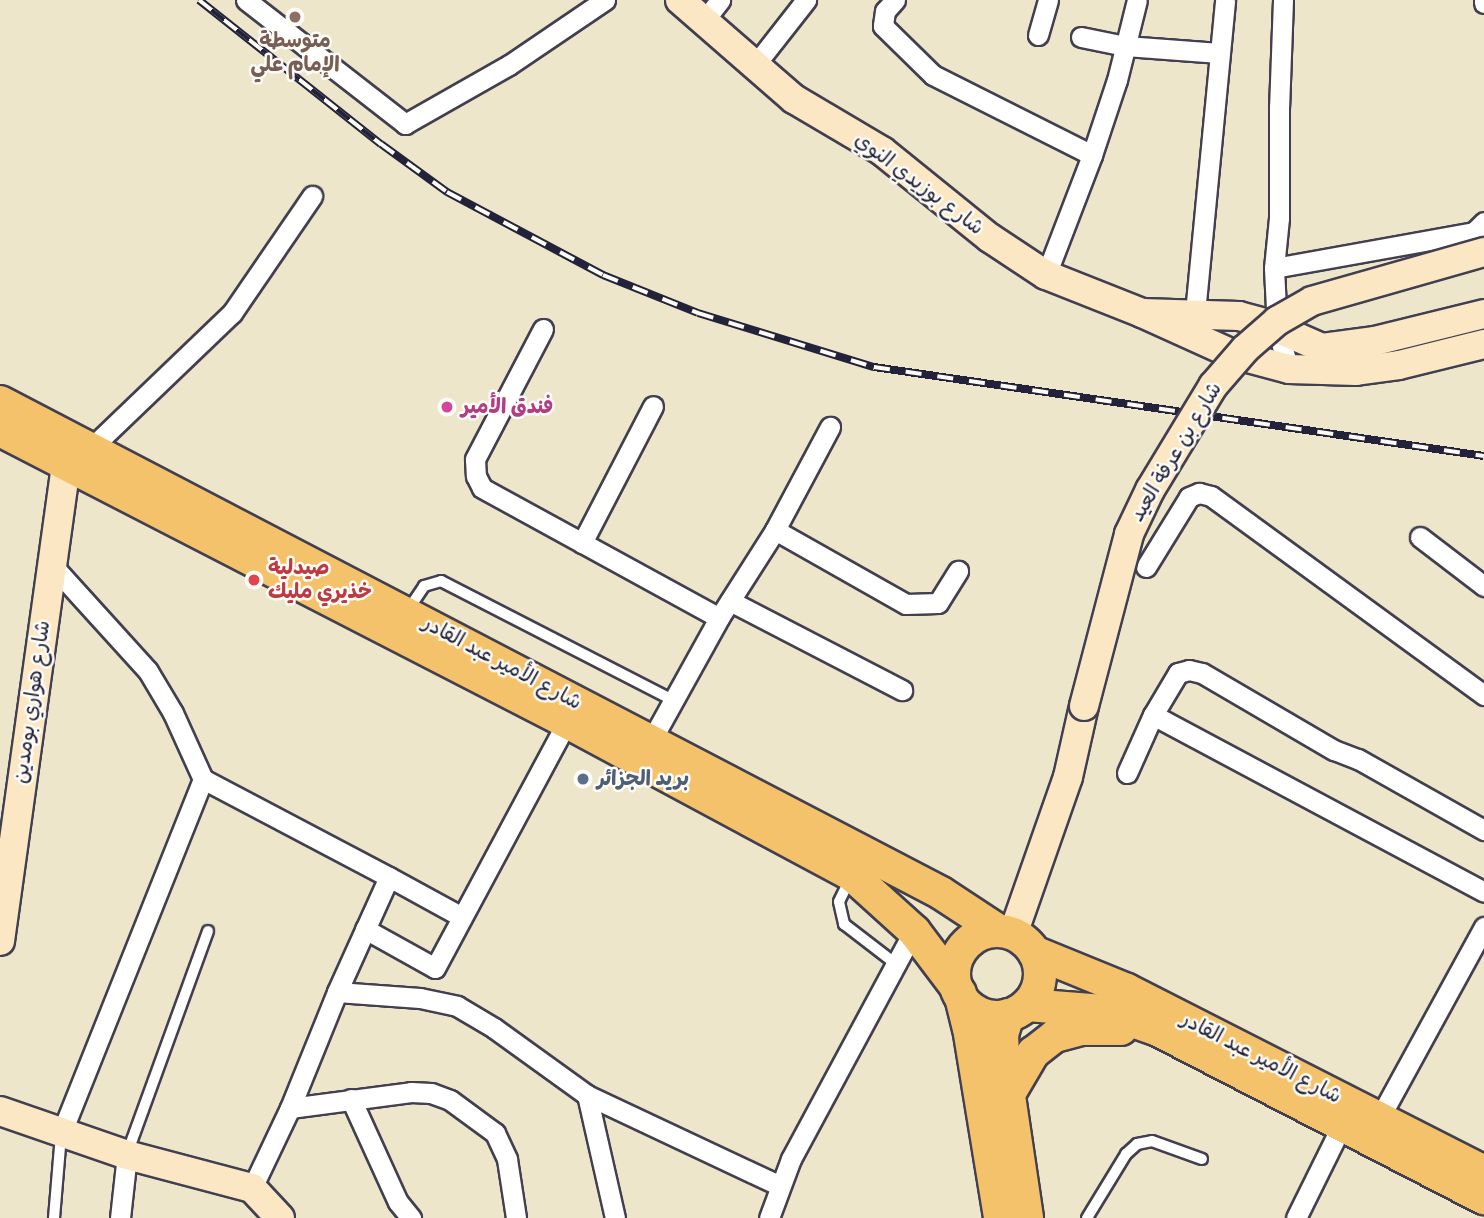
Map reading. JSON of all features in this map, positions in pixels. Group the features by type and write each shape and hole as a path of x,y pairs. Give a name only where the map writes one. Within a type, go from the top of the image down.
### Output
{"main road":[{"name":"شارع الأمير عبد القادر","path":"0,402 78,456 567,722 645,751 941,893 1015,939 1127,990 1360,1122 1484,1199"},
{"name":"شارع الأمير عبد القادر","path":"0,430 78,456 406,612 645,751 852,875 914,930 958,990"},
{"path":"1000,1218 970,1028 953,974 962,948 985,932 1015,939 1040,979 1002,1035 1025,1203"},
{"path":"958,990 962,1001 987,1016 1018,1010"},
{"name":"شارع الأمير عبد القادر","path":"1018,1010 1104,1011 1158,1030 1360,1122 1484,1172"},
{"path":"1009,1094 1033,1054 1055,1036 1082,1029 1158,1030"}],"street":[{"path":"246,0 405,124 509,65 605,0"},
{"name":"شارع بوزيدي النوي","path":"680,0 711,11 755,65 794,99 882,151 990,238 1046,275 1142,313 1233,354 1289,369 1356,371 1399,365 1484,344"},
{"path":"755,65 806,0"},
{"path":"895,0 885,11 883,26 933,75 1093,155"},
{"path":"1038,35 1048,0"},
{"path":"1046,275 1093,155 1137,0"},
{"path":"1195,313 1225,0"},
{"path":"1283,0 1279,218 1274,268 1277,330 1289,369"},
{"path":"1080,37 1125,46 1220,53"},
{"path":"78,456 232,313 312,196"},
{"path":"1274,268 1474,232 1484,222"},
{"name":"شارع بن عرفة العيد","path":"1015,939 1068,777 1129,534 1150,489 1213,386 1245,349 1277,321 1312,301 1484,252"},
{"name":"شارع بوزيدي النوي","path":"1142,313 1239,316 1322,348 1343,348 1484,314"},
{"path":"543,329 475,459 476,476 482,488 719,618"},
{"path":"582,543 653,406"},
{"path":"645,751 719,618 775,530 830,427"},
{"name":"شارع هواري بومدين","path":"0,941 51,564 78,456"},
{"path":"1146,567 1189,497 1199,493 1211,496 1484,695"},
{"path":"775,530 906,604 938,603 958,571"},
{"path":"1420,537 1484,586"},
{"path":"51,564 148,671 173,713 203,779 462,917"},
{"path":"730,601 902,690"},
{"path":"1126,773 1153,715 1178,673 1189,670 1202,673 1334,750 1358,760 1484,830"},
{"path":"1153,715 1484,892"},
{"path":"420,998 567,722"},
{"path":"61,1134 203,779"},
{"path":"252,1188 290,1108 337,992 389,877"},
{"path":"1296,1218 1484,928"},
{"path":"365,929 435,968"},
{"path":"769,1218 780,1186 820,1104 914,930"},
{"path":"337,992 420,998 457,1006 494,1028 587,1095 780,1186"},
{"path":"290,1108 411,1092 431,1093 461,1108 495,1133 507,1159 516,1218"},
{"path":"587,1095 615,1218"},
{"path":"351,1099 398,1202 411,1218"},
{"path":"0,1104 0,1112 61,1134 127,1155 252,1188 280,1218"},
{"path":"120,1218 127,1155"},
{"path":"1025,1203 1043,1218"}],"lane":[{"path":"406,612 424,586 441,582 673,700"},
{"path":"852,875 839,902 844,924 896,964"},
{"path":"127,1155 208,931"},
{"path":"54,1218 61,1134"},
{"path":"1087,1218 1126,1154 1137,1144 1153,1141 1202,1159"}],"railway":[{"path":"199,0 381,144 447,192 603,275 698,313 874,367 1484,456"}],"place":[{"name":"متوسطة الإمام علي","path":"295,17"},
{"name":"فندق الأمير","path":"447,407"},
{"name":"صيدلية خذيري مليك","path":"254,580"},
{"name":"بريد الجزائر","path":"583,779"}]}
